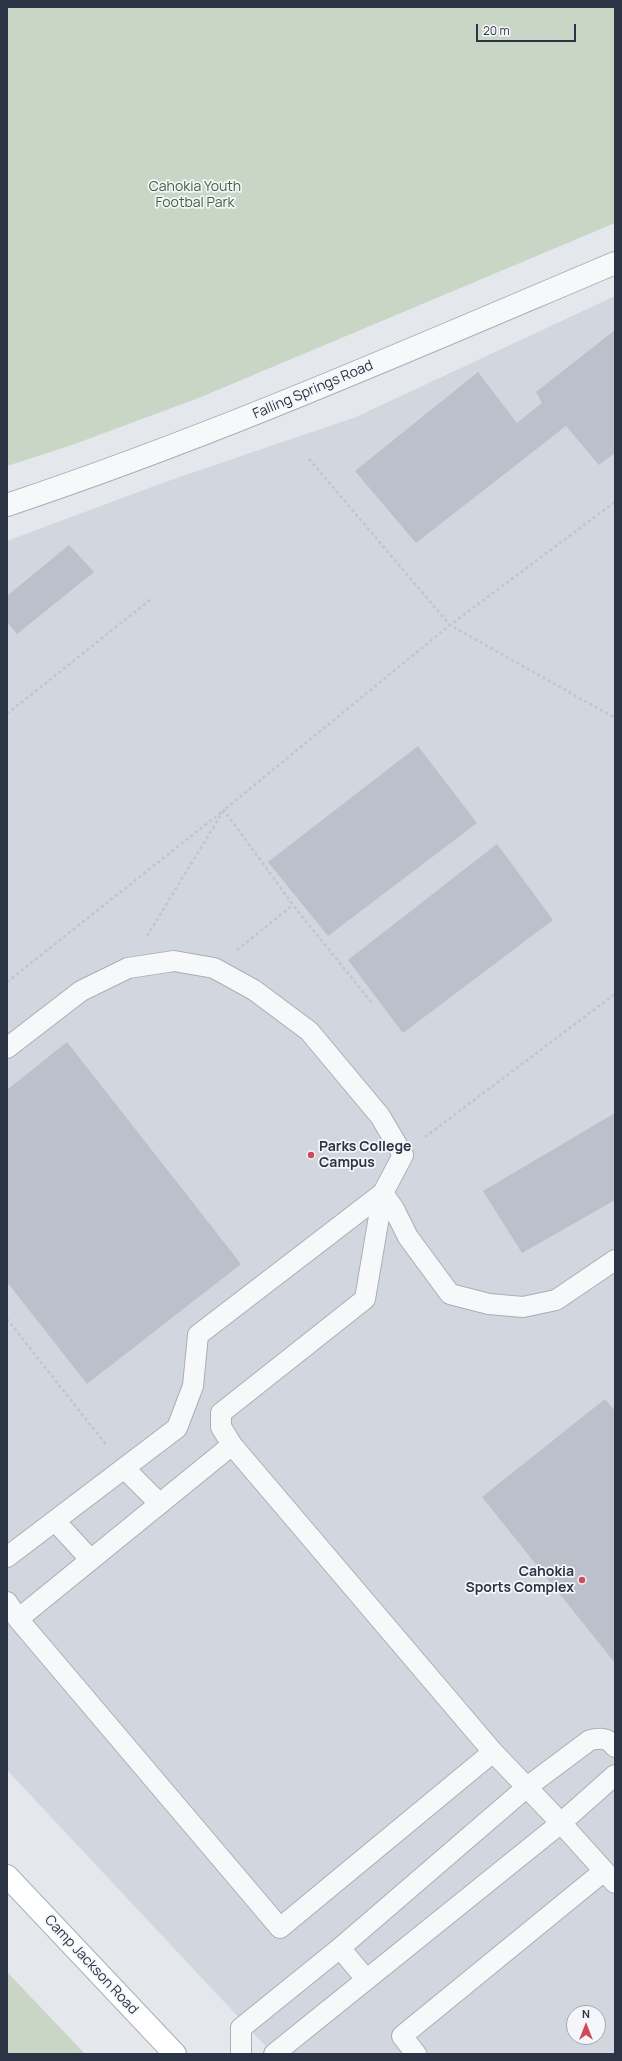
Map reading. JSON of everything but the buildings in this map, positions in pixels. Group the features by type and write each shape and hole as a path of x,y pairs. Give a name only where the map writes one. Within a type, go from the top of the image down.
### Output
{"main road":[{"name":"Camp Jackson Road","path":"7,1876 175,2054"}],"street":[{"name":"Falling Springs Road","path":"7,505 83,480 243,419 615,263"}],"lane":[{"path":"7,1048 81,991 128,968 174,961 214,968 254,990 309,1031 380,1116 402,1154 383,1193 366,1300 221,1413 221,1427 232,1445 493,1752 610,1877 402,2036 416,2054"},
{"path":"383,1193 394,1209 408,1237 450,1294 489,1304 523,1307 556,1300 615,1260"},
{"path":"7,1557 177,1428 193,1386 198,1335 383,1193"},
{"path":"18,1619 232,1445"},
{"path":"124,1468 160,1504"},
{"path":"55,1521 91,1560"},
{"path":"7,1602 18,1619 280,1928 493,1752"},
{"path":"241,2054 241,2028 340,1948 527,1787 590,1740 600,1738 610,1740 615,1747"},
{"path":"274,2054 561,1823 615,1775"},
{"path":"340,1948 366,1979"}],"path":[{"path":"309,459 450,625 615,718"},
{"path":"7,982 224,810 450,625 615,502"},
{"path":"7,714 151,599"},
{"path":"224,810 293,905 372,1003"},
{"path":"128,968 224,810"},
{"path":"214,968 293,905"},
{"path":"402,1154 615,994"},
{"path":"7,1319 124,1468"}],"shaded area":[{"name":"Parks College Campus","path":"615,296 615,2054 273,2054 7,1770 7,541 168,481 356,417"}],"green space":[{"name":"Cahokia Youth Footbal Park","path":"7,7 615,7 615,223 201,397 72,445 7,466"},
{"path":"7,1972 85,2054 7,2053"}],"place":[{"name":"Parks College Campus","path":"311,1155"},
{"name":"Cahokia Sports Complex","path":"582,1580"}]}
